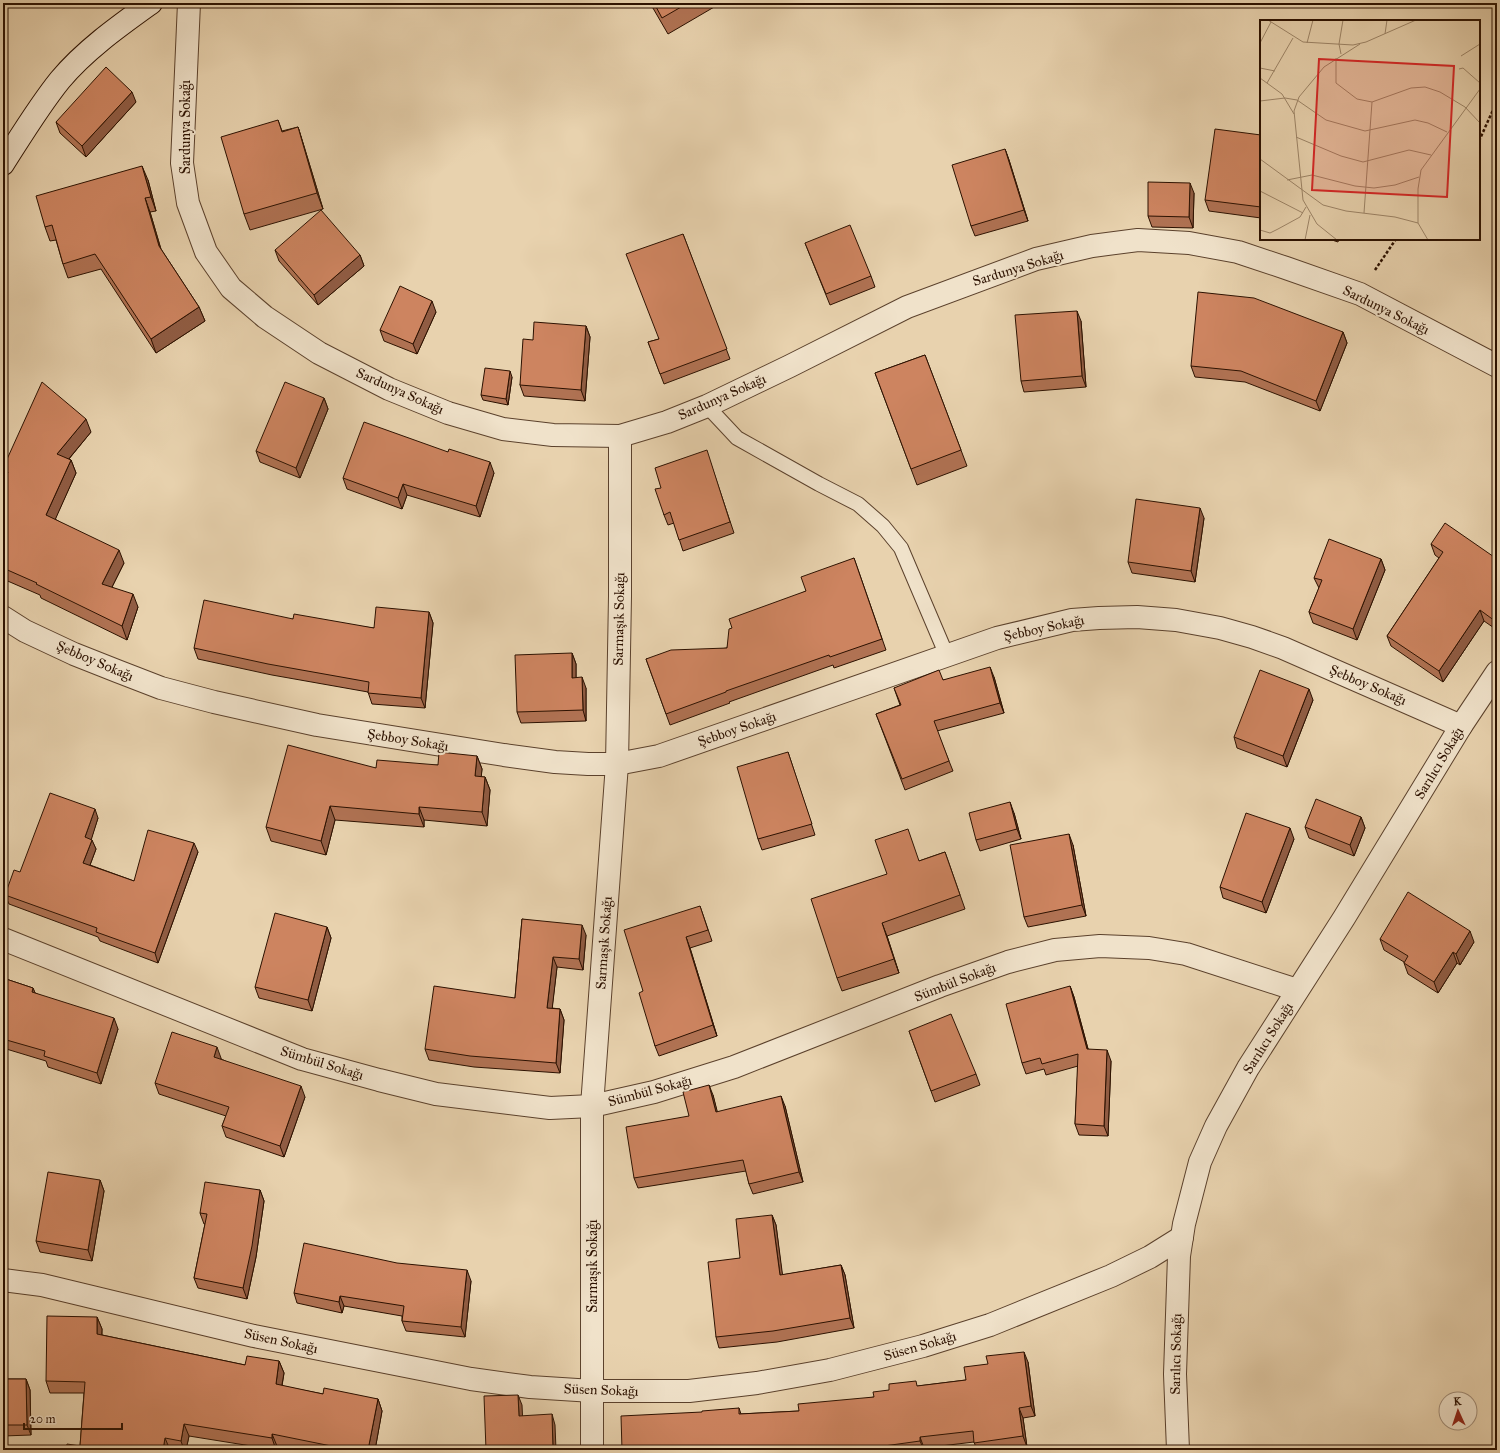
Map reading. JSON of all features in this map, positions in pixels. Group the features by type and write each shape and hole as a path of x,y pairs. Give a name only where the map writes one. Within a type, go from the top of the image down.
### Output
{"street":[{"path":"3,164 31,120 60,80 87,52 121,24 151,3"},
{"name":"Sardunya Sokağı","path":"189,3 182,164 188,203 206,252 231,288 264,317 319,353 389,389 448,413 503,429 553,435 620,436 667,422 707,406 907,307 972,282 1036,259 1092,246 1138,240 1189,243 1238,252 1360,294 1497,366"},
{"name":"Sarmaşık Sokağı","path":"592,1450 592,1106 617,764 620,596 620,436"},
{"name":"Şebboy Sokağı","path":"3,618 25,631 116,671 161,688 221,703 318,725 504,755 588,764 617,764 659,756 997,638 1072,620 1137,617 1176,620 1220,628 1258,639 1283,648 1461,726"},
{"name":"Sarılıcı Sokağı","path":"1178,1450 1175,1374 1179,1256 1191,1194 1200,1162 1216,1126 1248,1068 1344,918 1461,726 1497,672"},
{"name":"Sümbül Sokağı","path":"3,940 310,1061 436,1094 550,1108 592,1106 654,1092 734,1067 940,986 1008,962 1055,950 1100,946 1149,948 1186,954 1297,990"},
{"name":"Süsen Sokağı","path":"3,1280 42,1285 254,1336 471,1379 530,1387 593,1391 689,1391 757,1383 830,1370 923,1346 990,1325 1111,1276 1150,1257 1182,1237"}],"lane":[{"path":"707,406 737,438 858,504 883,526 901,548 947,656"}],"path":[{"path":"1480,139 1497,101"},
{"path":"1360,294 1384,254 1395,240"}],"building":[{"path":"654,3 688,3 662,18"},
{"path":"106,67 132,92 82,146 56,122"},
{"path":"278,120 282,132 298,127 317,193 244,214 221,137"},
{"path":"1215,129 1260,135 1260,207 1205,200"},
{"path":"1005,149 1024,210 971,226 952,165"},
{"path":"142,166 151,197 145,198 159,246 199,307 151,339 95,254 63,264 52,225 45,227 36,196"},
{"path":"1148,182 1190,183 1189,217 1148,216"},
{"path":"321,210 360,255 314,295 275,250"},
{"path":"850,225 871,276 826,294 805,243"},
{"path":"683,234 727,349 660,374 648,342 659,339 626,254"},
{"path":"400,286 432,301 413,344 380,330"},
{"path":"1198,292 1254,298 1343,332 1316,401 1241,371 1191,366"},
{"path":"1077,311 1082,376 1021,381 1015,315"},
{"path":"534,322 586,326 581,390 520,385 523,339 533,340"},
{"path":"925,355 961,450 911,469 875,373"},
{"path":"485,368 510,371 506,399 481,395"},
{"path":"42,382 86,419 57,454 71,460 46,515 119,550 102,584 133,594 122,626 36,584 37,583 3,568 3,483 8,472 3,470 3,468"},
{"path":"285,382 324,398 296,468 256,451"},
{"path":"364,422 448,452 449,449 490,462 476,506 403,484 398,498 343,478"},
{"path":"707,450 730,522 679,540 670,512 664,515 655,489 661,488 655,468"},
{"path":"1136,499 1200,508 1191,571 1128,562"},
{"path":"1445,523 1497,559 1497,618 1495,621 1480,610 1439,671 1387,636 1443,552 1431,544"},
{"path":"1329,539 1381,559 1353,629 1309,612 1322,580 1314,578"},
{"path":"854,558 882,639 830,657 829,655 726,691 666,714 646,659 671,650 727,648 729,629 732,628 729,619 806,591 801,577"},
{"path":"204,600 293,619 294,614 374,628 376,607 429,612 421,698 368,693 369,682 268,664 194,648"},
{"path":"572,653 572,678 582,677 583,710 517,712 515,655"},
{"path":"990,667 1000,703 934,721 949,761 902,779 876,714 901,705 894,688 939,670 943,680"},
{"path":"1260,670 1309,689 1283,756 1234,737"},
{"path":"288,745 376,768 377,760 438,765 439,752 477,756 475,776 485,777 482,812 419,807 419,814 330,806 321,841 266,827"},
{"path":"788,752 812,824 758,839 737,767"},
{"path":"50,793 95,809 85,837 92,840 83,863 134,881 148,830 194,843 155,953 96,932 97,928 5,895 14,870 20,872"},
{"path":"1316,799 1361,817 1350,845 1305,827"},
{"path":"1010,802 1017,829 976,840 969,813"},
{"path":"1246,813 1290,828 1262,902 1220,887"},
{"path":"908,829 919,861 945,852 960,895 882,923 894,959 837,978 811,899 887,874 875,840"},
{"path":"1069,834 1082,905 1024,917 1010,845"},
{"path":"1408,892 1470,931 1456,954 1453,952 1434,982 1404,963 1408,956 1380,939"},
{"path":"700,906 708,930 686,937 713,1025 655,1046 639,993 643,991 624,930"},
{"path":"275,913 327,927 308,1000 255,987"},
{"path":"522,919 582,925 579,959 553,957 547,1008 560,1009 556,1063 470,1056 425,1049 434,986 515,998"},
{"path":"3,978 33,988 32,992 114,1018 97,1073 44,1056 45,1051 3,1039"},
{"path":"1070,986 1087,1049 1107,1050 1104,1126 1075,1124 1078,1054 1042,1064 1040,1058 1022,1063 1006,1004"},
{"path":"951,1014 976,1074 931,1091 909,1031"},
{"path":"172,1032 217,1047 214,1057 301,1086 280,1146 222,1126 229,1107 155,1083"},
{"path":"709,1085 716,1112 781,1096 799,1172 749,1184 743,1160 634,1178 626,1127 689,1116 683,1092"},
{"path":"48,1172 100,1180 88,1250 36,1241"},
{"path":"205,1182 260,1190 252,1246 243,1288 194,1278 207,1214 200,1213"},
{"path":"772,1215 780,1275 841,1265 850,1318 773,1331 716,1337 708,1262 740,1258 736,1219"},
{"path":"304,1243 397,1263 467,1270 461,1327 402,1321 404,1306 340,1296 339,1302 294,1293"},
{"path":"47,1316 97,1317 97,1334 245,1365 247,1356 279,1361 276,1384 323,1394 324,1388 378,1399 368,1450 351,1450 272,1434 272,1438 184,1424 181,1441 165,1438 163,1450 66,1450 67,1444 80,1446 85,1382 46,1381"},
{"path":"1024,1352 1031,1406 1019,1408 1023,1436 974,1443 973,1431 920,1437 920,1441 884,1446 884,1450 846,1450 846,1447 809,1450 622,1450 621,1416 702,1412 739,1408 739,1414 799,1411 798,1404 874,1397 873,1392 889,1390 889,1384 916,1381 917,1386 966,1380 964,1367 988,1364 986,1356"},
{"path":"3,1379 26,1379 27,1425 3,1425"},
{"path":"518,1395 519,1416 552,1414 553,1450 486,1450 484,1396"}]}
